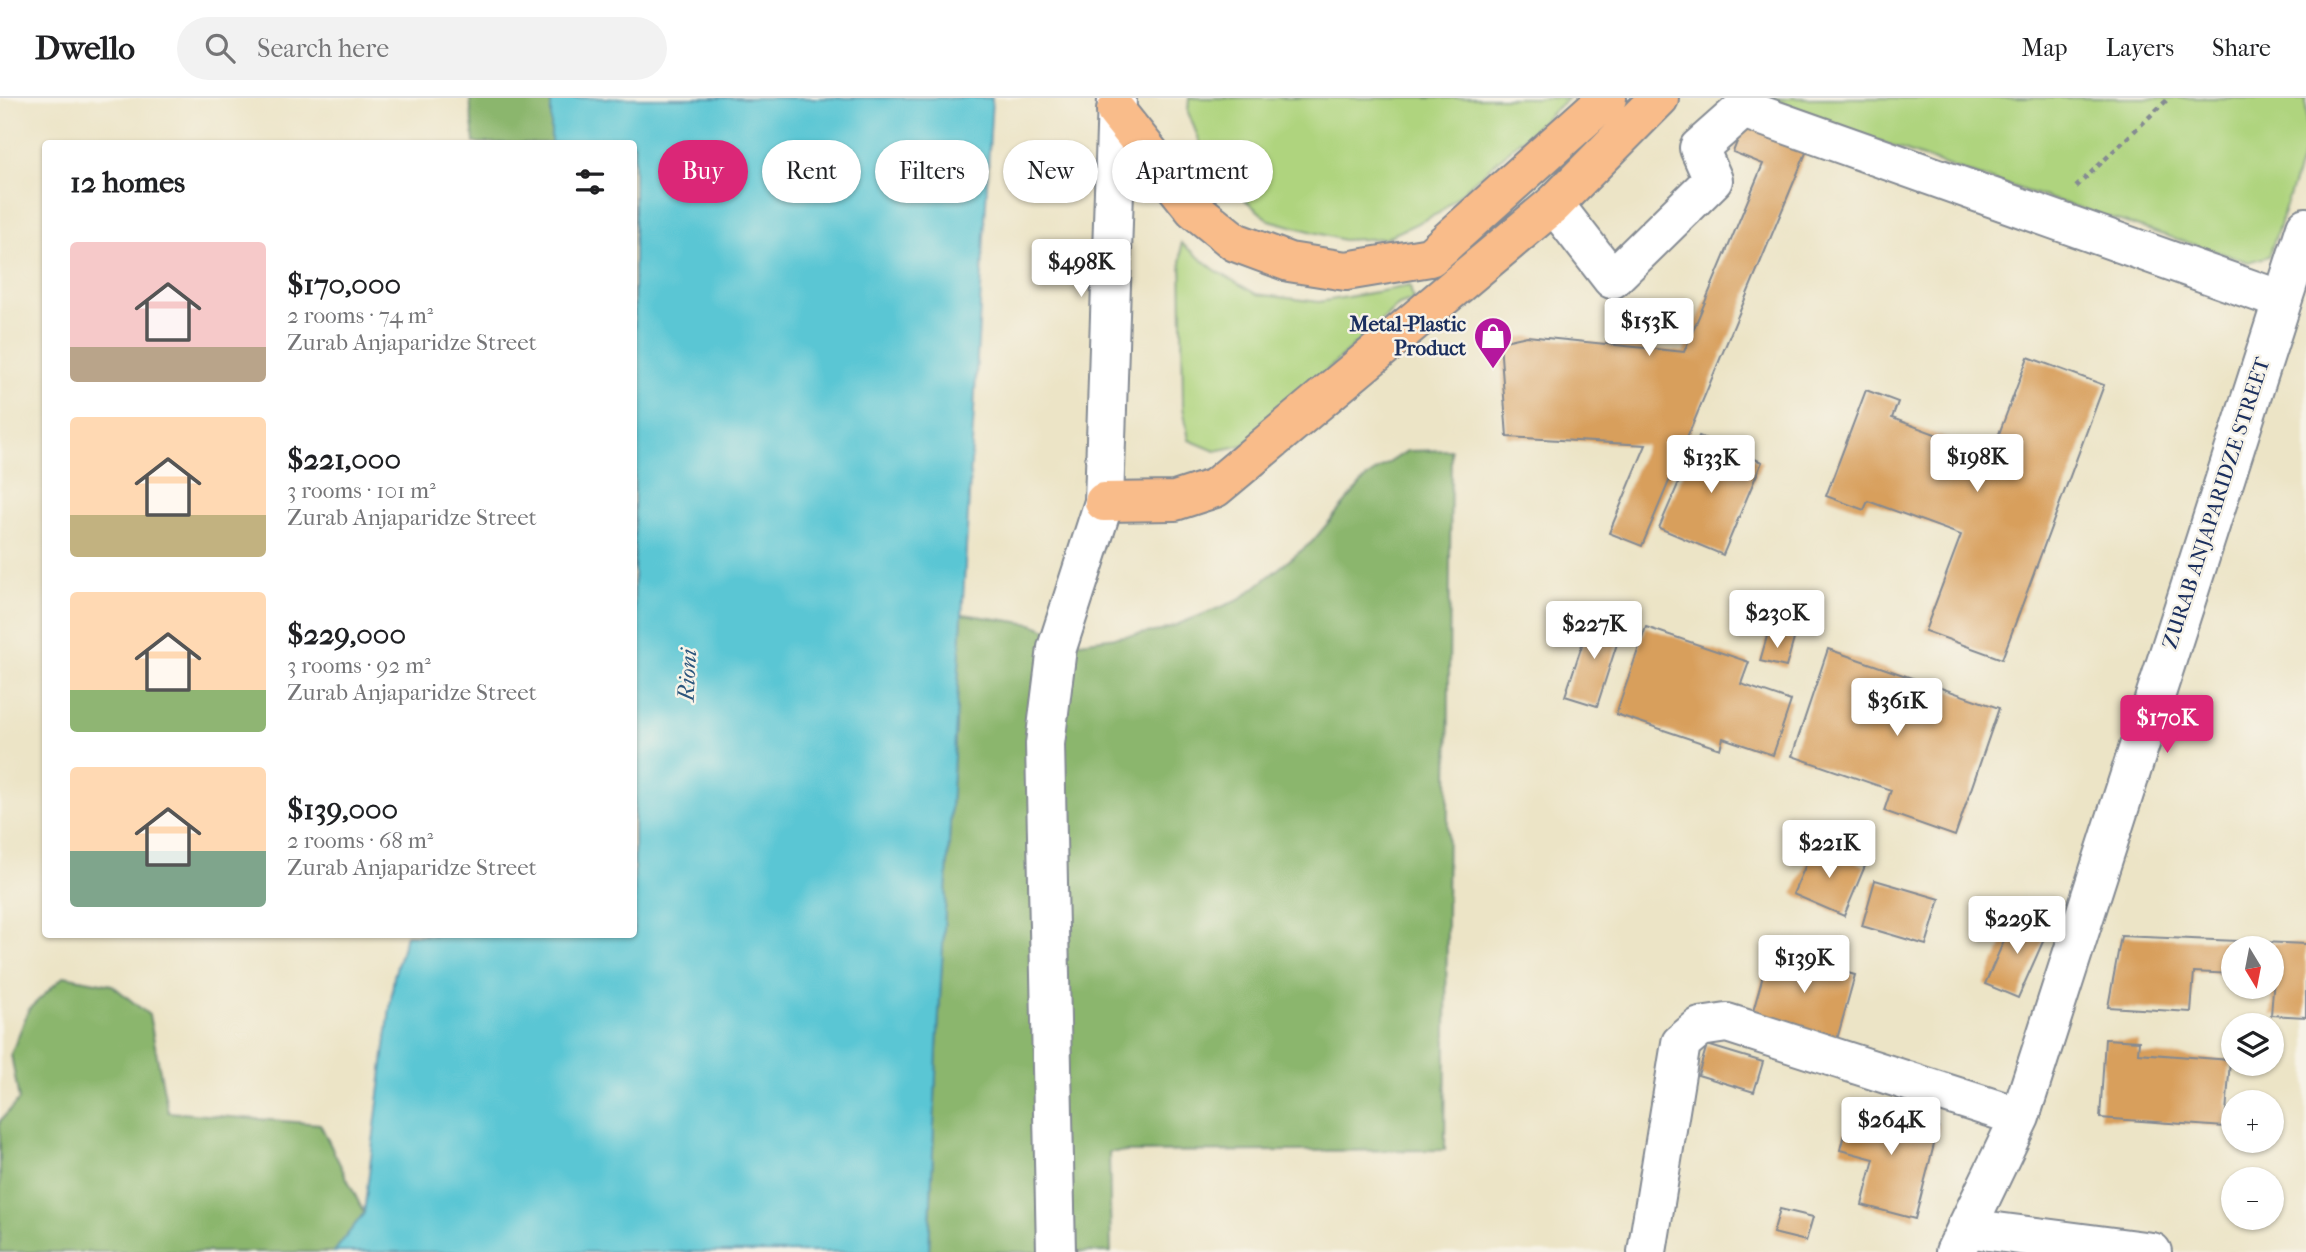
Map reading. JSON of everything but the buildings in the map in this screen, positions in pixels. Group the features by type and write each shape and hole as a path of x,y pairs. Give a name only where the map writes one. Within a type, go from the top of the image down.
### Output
{"main road":[{"path":"1117,105 1194,209 1235,242 1289,262 1346,271 1430,257 1607,98"},
{"path":"1104,502 1175,501 1215,488 1554,204 1660,98"}],"street":[{"path":"1554,204 1612,279 1713,180 1699,148 1736,104 2281,300"},
{"path":"1056,1252 1045,744 1057,648 1104,502 1117,105"},
{"name":"ZURAB ANJAPARIDZE STREET","path":"1961,1240 2020,1117 2306,227"},
{"path":"1647,1252 1681,1043 1700,1027 1727,1023 2020,1117"},
{"path":"1961,1240 2152,1252"}],"path":[{"path":"2045,216 2169,98"}],"green space":[{"path":"470,98 551,98 551,140 474,140"},
{"path":"1189,98 1568,98 1439,213 1386,238 1343,240 1269,220 1249,203 1273,203 1273,140 1199,140 1188,112"},
{"path":"1756,98 2306,98 2306,146 2269,256 2249,262 1960,170"},
{"path":"1181,243 1215,270 1256,294 1319,302 1410,286 1413,300 1399,305 1244,445 1215,451 1189,440 1183,407"},
{"path":"1451,450 1445,1150 1109,1152 1111,1252 929,1252 937,1050 962,614 1032,624 1080,642 1161,631 1239,600 1312,542 1366,478 1407,451"},
{"path":"64,976 112,985 149,1015 168,1112 320,1124 364,1213 334,1252 0,1252 0,1121 19,1100 11,1054 29,1009"}],"water":[{"name":"Rioni","path":"551,98 992,98 989,150 989,140 875,140 875,203 986,203 937,1050 929,1252 334,1252 364,1213 394,976 405,938 637,938 637,140 551,140"}],"place":[{"name":"Metal-Plastic Product","path":"1493,370"}]}
